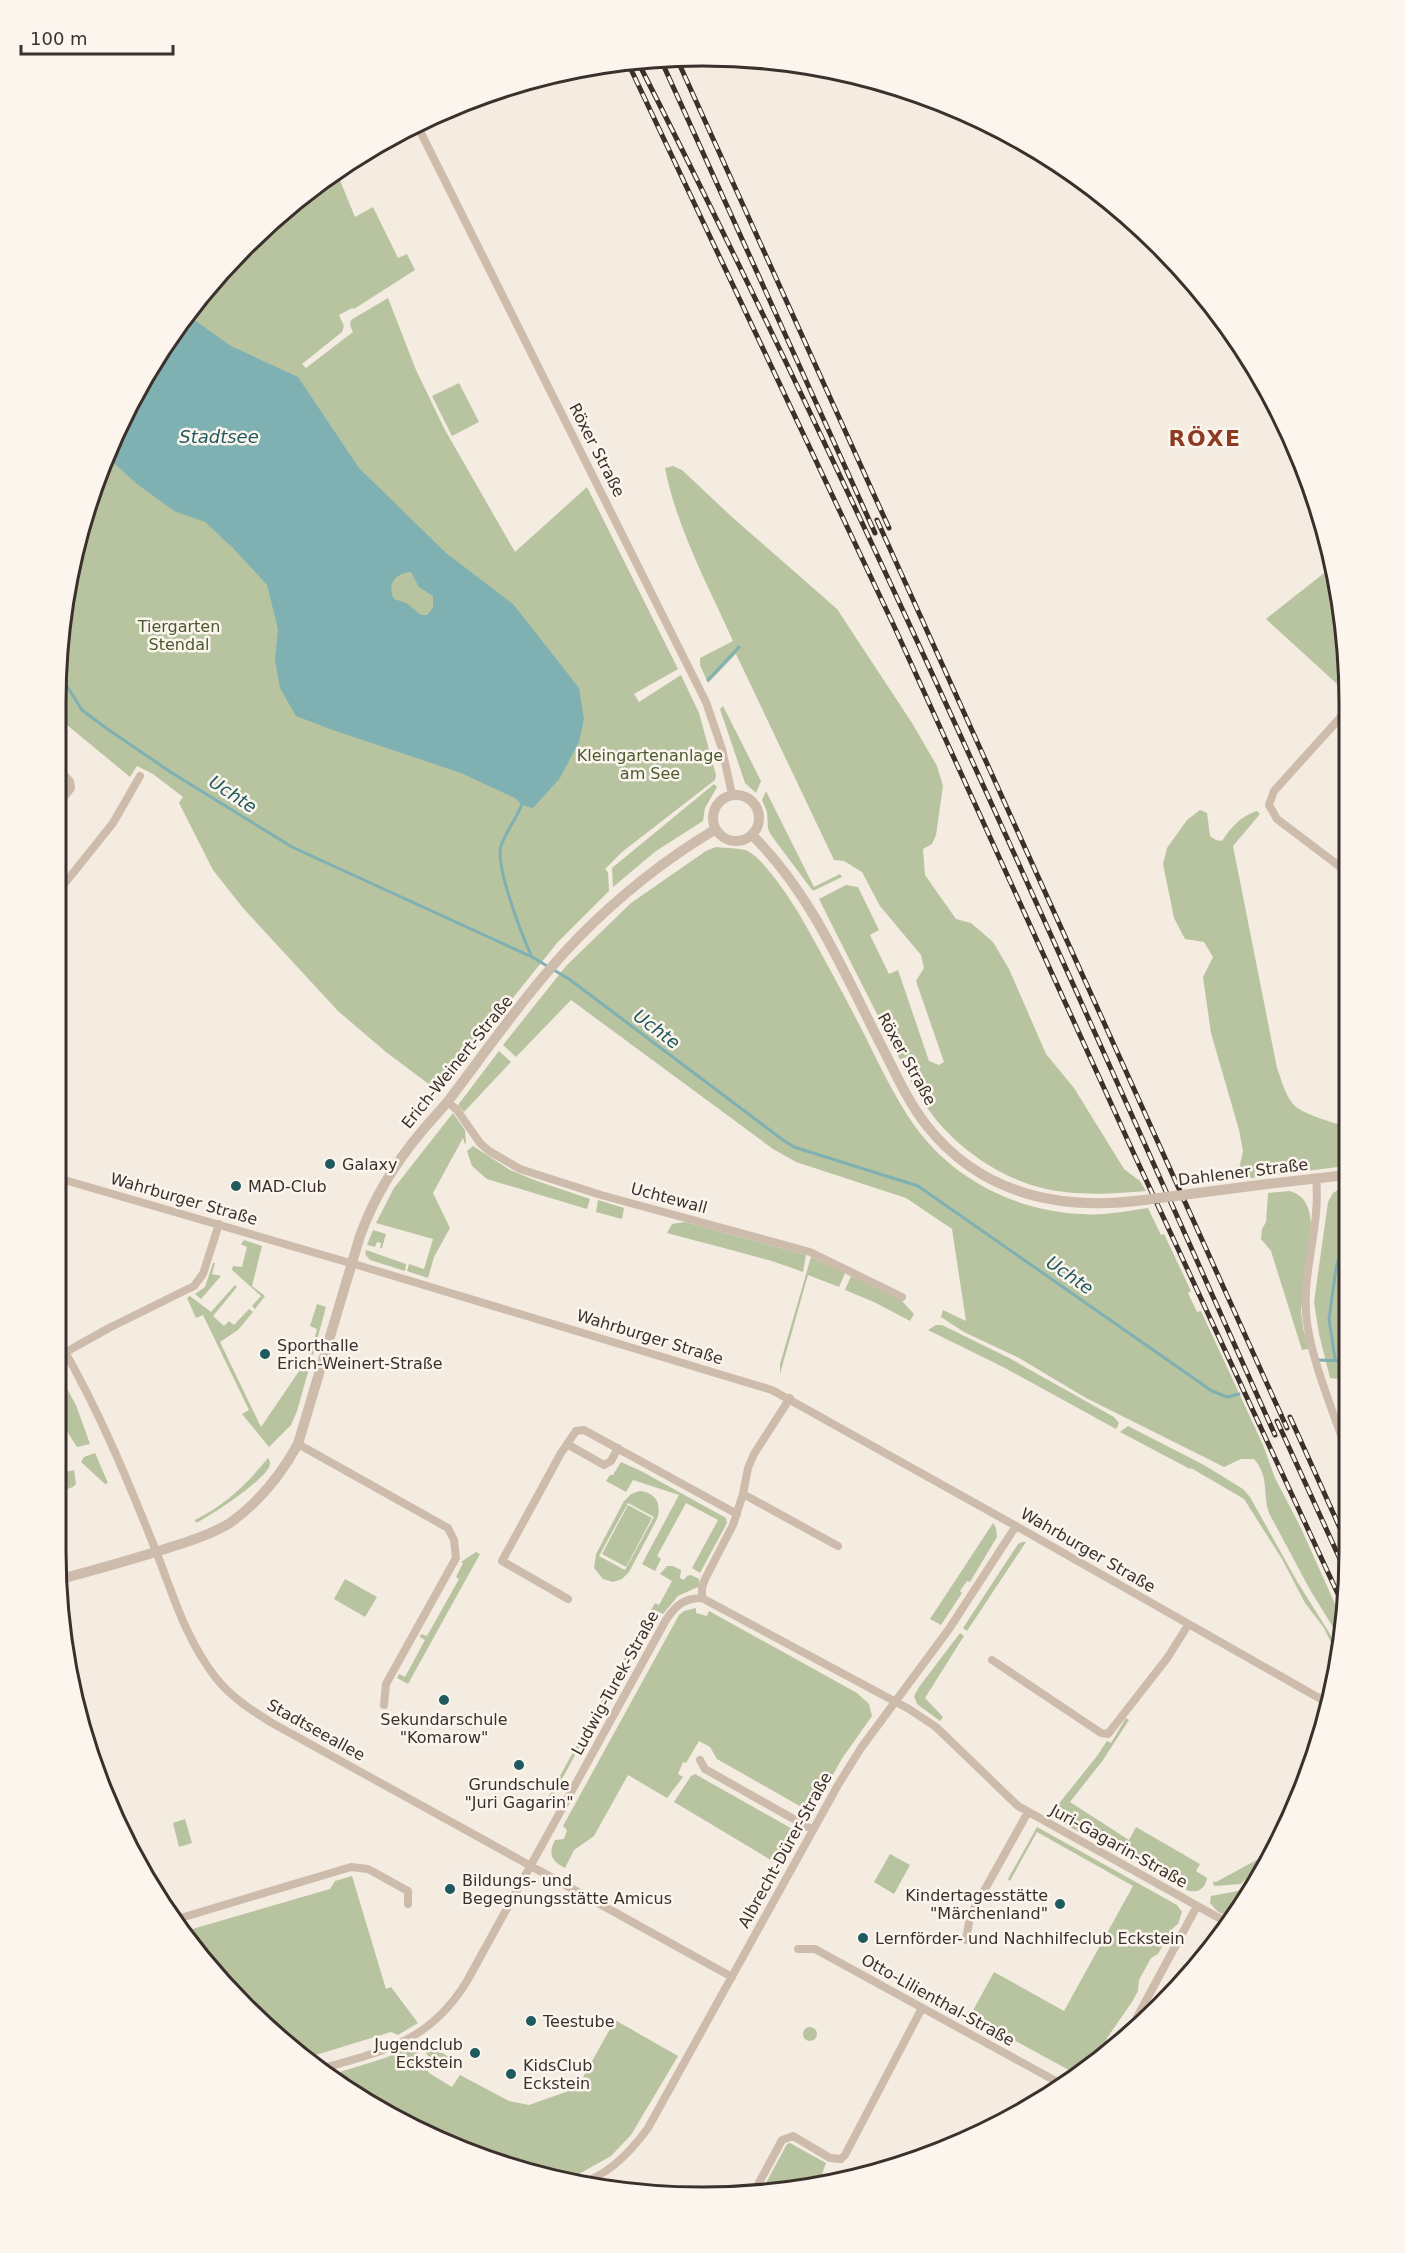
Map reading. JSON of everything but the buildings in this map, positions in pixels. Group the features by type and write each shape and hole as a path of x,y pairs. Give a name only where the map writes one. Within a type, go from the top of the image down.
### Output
{"street":[{"name":"Röxer Straße","path":"421,132 706,702 722,749 732,794"},
{"path":"1339,719 1274,791 1269,805 1277,819 1339,866"},
{"path":"66,882 112,823 140,776"},
{"path":"66,777 70,781 71,788 66,794"},
{"path":"732,794 744,796 757,807 759,819 757,828 752,835 741,841 733,841 721,836 716,830 712,816 720,800 732,794"},
{"name":"Erich-Weinert-Straße","path":"67,1577 156,1552 215,1531 241,1515 268,1488 284,1469 298,1444 351,1263 366,1220 382,1188 407,1150 448,1102 544,977 596,921 635,885 675,855 716,830"},
{"name":"Röxer Straße","path":"752,835 782,867 806,900 906,1093 926,1125 947,1147 980,1172 1012,1189 1036,1197 1085,1204 1144,1200"},
{"name":"Uchtewall","path":"448,1102 457,1110 480,1143 489,1151 520,1169 601,1195 810,1252 902,1297"},
{"name":"Dahlener Straße","path":"1144,1200 1339,1176"},
{"path":"1316,1178 1317,1204 1306,1310 1319,1368 1339,1428"},
{"name":"Wahrburger Straße","path":"66,1180 758,1385 790,1398 1321,1699"},
{"path":"66,1347 194,1286 203,1274 219,1224"},
{"name":"Stadtseeallee","path":"66,1354 98,1415 180,1615 199,1653 216,1678 244,1705 272,1723 732,1977"},
{"path":"790,1398 754,1454 737,1514 705,1579 702,1598 895,1702"},
{"path":"568,1599 502,1561 567,1444 574,1433 580,1429 737,1514"},
{"path":"298,1444 439,1522 448,1528 454,1540 456,1558 386,1684 384,1705"},
{"path":"567,1444 604,1465 611,1461 618,1449"},
{"path":"743,1494 838,1546"},
{"name":"Albrecht-Dürer-Straße","path":"594,2178 620,2160 648,2128 861,1748 949,1629 1016,1526"},
{"name":"Ludwig-Turek-Straße","path":"330,2066 395,2046 433,2023 459,1994 666,1620 674,1608 683,1601 702,1598"},
{"path":"992,1660 1104,1735 1110,1732 1168,1657 1188,1625"},
{"name":"Juri-Gagarin-Straße","path":"895,1702 936,1727 990,1781 1028,1812 1221,1919"},
{"path":"700,1760 705,1769 813,1830"},
{"name":"Juri-Gagarin-Straße","path":"966,1940 970,1916 1028,1812"},
{"path":"183,1917 351,1867 368,1869 408,1891 408,1904"},
{"path":"1138,2015 1197,1906"},
{"name":"Otto-Lilienthal-Straße","path":"798,1949 814,1949 1055,2081"},
{"path":"758,2185 782,2140 787,2137 793,2136 830,2158 841,2159 845,2155 922,2008"}],"green space":[{"path":"340,180 355,217 373,207 398,258 407,254 415,270 354,309 339,315 344,326 342,332 302,364 306,368 353,332 350,325 351,320 388,298 416,370 445,430 515,552 587,487 678,669 634,694 639,702 681,675 699,713 716,775 715,780 622,852 605,869 608,872 609,891 557,943 438,1091 386,1052 338,1011 243,908 213,870 179,803 183,797 153,774 137,766 130,777 66,724 67,661 71,619 78,578 100,498 114,459 151,384 198,315 252,252 283,224"},
{"path":"459,383 479,422 452,436 432,396"},
{"path":"673,466 682,470 837,609 912,723 937,766 943,786 936,835 932,844 923,849 925,875 956,919 971,923 993,942 1009,969 1046,1054 1074,1088 1124,1169 1140,1181 1146,1191 1080,1193 1055,1191 1026,1183 993,1168 964,1147 939,1123 922,1101 819,899 846,885 858,887 879,930 870,935 889,974 898,970 929,1061 939,1065 944,1062 916,981 924,968 921,955 880,906 862,872 844,861 834,860 736,654 708,683 700,665 700,658 733,641 677,513 665,468"},
{"path":"1325,572 1334,619 1339,685 1266,619"},
{"path":"723,706 761,781 756,793 745,783 720,709"},
{"path":"714,784 717,787 705,808 703,821 656,851 613,887 612,868"},
{"path":"766,791 814,887 840,874 842,877 812,890 768,829 767,812 762,800"},
{"path":"1200,810 1207,813 1210,836 1222,841 1241,819 1257,811 1260,814 1233,846 1277,1068 1287,1095 1296,1107 1313,1116 1339,1124 1339,1167 1243,1179 1239,1169 1243,1151 1239,1130 1211,1033 1203,977 1213,957 1204,942 1185,939 1174,918 1163,864 1167,848 1187,820"},
{"path":"716,847 748,851 763,864 780,885 820,952 886,1079 914,1125 947,1161 987,1189 1010,1199 1057,1212 1115,1213 1148,1208 1161,1235 1164,1234 1191,1291 1188,1293 1197,1312 1201,1311 1263,1445 1275,1478 1300,1526 1337,1607 1334,1630 1309,1588 1269,1513 1264,1479 1254,1459 1241,1459 1224,1467 1086,1398 1019,1358 964,1332 941,1317 943,1310 966,1321 952,1229 906,1198 796,1162 773,1149 571,1000 516,1057 503,1045 566,966 631,903 706,851"},
{"path":"499,1051 511,1062 464,1112 458,1105"},
{"path":"453,1113 465,1130 466,1143 463,1138 433,1193 450,1228 434,1257 428,1278 407,1271 409,1264 424,1269 433,1239 376,1223 394,1188"},
{"path":"473,1146 510,1170 590,1199 587,1209 487,1179 472,1166 467,1151"},
{"path":"1339,1189 1339,1379 1330,1378 1314,1302 1328,1202 1333,1193"},
{"path":"1289,1191 1295,1193 1306,1203 1311,1224 1301,1311 1309,1349 1302,1350 1271,1251 1261,1239 1262,1229 1266,1222 1268,1193"},
{"path":"598,1200 624,1208 622,1219 596,1212"},
{"path":"685,1222 806,1255 803,1272 667,1233 672,1224"},
{"path":"373,1230 386,1234 382,1248 380,1248 381,1243 377,1242 375,1247 367,1245"},
{"path":"244,1240 262,1246 252,1286 265,1296 255,1309 252,1306 261,1296 232,1270 233,1266 242,1267 247,1247 241,1244"},
{"path":"366,1250 406,1264 405,1271 370,1260 365,1254"},
{"path":"811,1257 845,1273 839,1287 808,1275 780,1374 780,1364"},
{"path":"213,1263 215,1263 212,1274 221,1276 201,1299 195,1294 205,1287"},
{"path":"851,1276 902,1301 914,1314 910,1321 845,1290"},
{"path":"235,1285 237,1287 213,1316 224,1326 229,1321 234,1325 249,1309 253,1312 238,1330 220,1342 261,1427 308,1358 312,1358 291,1425 269,1447 242,1414 249,1410 203,1315 196,1318 187,1298 190,1296 211,1312"},
{"path":"317,1304 326,1307 313,1355 310,1354 317,1329 310,1326"},
{"path":"936,1325 942,1325 1009,1358 1114,1417 1119,1423 1116,1429 1005,1368 928,1330"},
{"path":"66,1387 76,1405 90,1444 77,1447 66,1430"},
{"path":"1128,1426 1204,1465 1243,1489 1250,1497 1298,1583 1333,1639 1332,1645 1244,1499 1191,1468 1120,1432"},
{"path":"95,1453 108,1483 105,1484 81,1462 84,1457"},
{"path":"268,1458 269,1467 257,1481 224,1506 196,1523 195,1520 216,1508 235,1493"},
{"path":"621,1462 726,1518 727,1523 700,1573 692,1568 718,1520 686,1503 657,1556 661,1559 655,1571 642,1564 679,1495 633,1480 626,1492 606,1481"},
{"path":"74,1470 76,1484 66,1489 66,1472"},
{"path":"640,1491 654,1497 659,1509 657,1519 629,1572 622,1579 613,1582 603,1579 594,1568 596,1554 624,1501 631,1494","holes":["628,1503 654,1517 625,1570 599,1556"]},
{"path":"628,1505 652,1518 626,1567 602,1554"},
{"path":"993,1523 997,1537 970,1582 967,1581 960,1591 962,1593 941,1625 930,1619"},
{"path":"1026,1542 967,1631 963,1628 1018,1544"},
{"path":"476,1552 480,1554 408,1684 397,1678 399,1674 405,1677 425,1640 420,1637 421,1634 427,1636 459,1579 456,1577 463,1563 461,1562"},
{"path":"667,1566 681,1570 680,1578 684,1580 691,1575 699,1579 700,1586 678,1596 663,1614 655,1610 552,1797 549,1796 655,1603 659,1605 672,1581 660,1574"},
{"path":"345,1579 377,1597 365,1617 334,1599"},
{"path":"696,1608 696,1613 707,1616 709,1611 857,1693 869,1704 872,1716 843,1757 812,1811 717,1759 710,1747 699,1741 686,1763 683,1762 678,1774 683,1777 667,1798 628,1775 594,1836 574,1850 565,1868 552,1857 555,1840 564,1839 567,1830 563,1826 679,1615"},
{"path":"960,1633 964,1636 925,1698 943,1717 940,1721 917,1704 914,1696"},
{"path":"1126,1718 1129,1720 1103,1760 1070,1802 1129,1840 1136,1827 1200,1864 1196,1871 1207,1878 1203,1888 1197,1891 1186,1890 1187,1886 1086,1830 1083,1834 1049,1816 1107,1741 1111,1743"},
{"path":"695,1774 796,1831 798,1836 781,1866 674,1802 691,1776"},
{"path":"185,1819 192,1843 179,1847 173,1823"},
{"path":"1037,1827 1177,1905 1182,1912 1178,1924 1173,1928 1158,1954 1151,1958 1139,1980 1138,1991 1106,2042 1069,2070 970,2016 994,1972 1064,2011 1133,1886 1037,1832 1010,1881 1008,1879"},
{"path":"890,1854 910,1865 894,1894 874,1882"},
{"path":"1259,1858 1251,1874 1241,1884 1214,1886 1213,1881 1216,1882"},
{"path":"352,1876 386,1989 391,1987 418,2023 398,2035 391,2032 315,2055 252,2001 192,1929 330,1889 335,1881"},
{"path":"1241,1890 1224,1915 1210,1903 1211,1896"},
{"path":"615,2020 678,2056 631,2135 611,2156 575,2174 498,2153 459,2139 384,2102 339,2072 414,2046 429,2073 452,2087 460,2075 509,2101 529,2105 577,2088"},
{"path":"810,2027 815,2029 817,2034 815,2039 810,2041 805,2039 803,2034 805,2029"},
{"path":"422,2041 456,2061 455,2065 447,2062 438,2070 419,2043"},
{"path":"790,2143 826,2163 821,2176 765,2184 787,2144"}],"water":[{"name":"Stadtsee","path":"194,320 231,346 298,377 359,468 446,553 513,604 579,688 584,719 579,742 560,778 533,808 522,805 515,798 461,773 296,716 280,688 275,660 278,629 267,585 205,522 174,511 137,484 113,462 151,384","holes":["411,572 419,587 433,596 433,608 427,615 421,615 406,603 394,599 392,584 397,577"]}],"waterway":[{"path":"708,680 739,647"},
{"name":"Uchte","path":"66,685 82,710 106,728 172,773 292,847 532,957 569,979 794,1147 918,1186 1212,1391 1227,1397 1239,1394"},
{"path":"522,804 503,840 500,856 510,900 531,955"},
{"path":"1335,1359 1329,1319 1339,1258"},
{"name":"Uchte","path":"1317,1360 1339,1361"}],"railway":[{"path":"664,67 875,533"},
{"path":"680,67 889,528"},
{"path":"641,69 722,230 885,572 1043,916 1275,1435"},
{"path":"631,70 894,626 1134,1154 1338,1594"},
{"path":"877,520 1287,1428"},
{"path":"1290,1417 1339,1526"},
{"path":"1277,1421 1339,1557"}],"place":[{"name":"Galaxy","path":"330,1164"},
{"name":"MAD-Club","path":"236,1186"},
{"name":"Sporthalle Erich-Weinert-Straße","path":"265,1354"},
{"name":"Sekundarschule \"Komarow\"","path":"444,1700"},
{"name":"Grundschule \"Juri Gagarin\"","path":"519,1765"},
{"name":"Bildungs- und Begegnungsstätte Amicus","path":"450,1889"},
{"name":"Kindertagesstätte \"Märchenland\"","path":"1060,1904"},
{"name":"Lernförder- und Nachhilfeclub Eckstein","path":"863,1938"},
{"name":"Teestube","path":"531,2021"},
{"name":"Jugendclub Eckstein","path":"475,2053"},
{"name":"KidsClub Eckstein","path":"511,2074"}],"district":[{"name":"RÖXE","path":"1205,438"}],"park label":[{"name":"Tiergarten Stendal","path":"179,635"},
{"name":"Kleingartenanlage am See","path":"650,764"}]}
